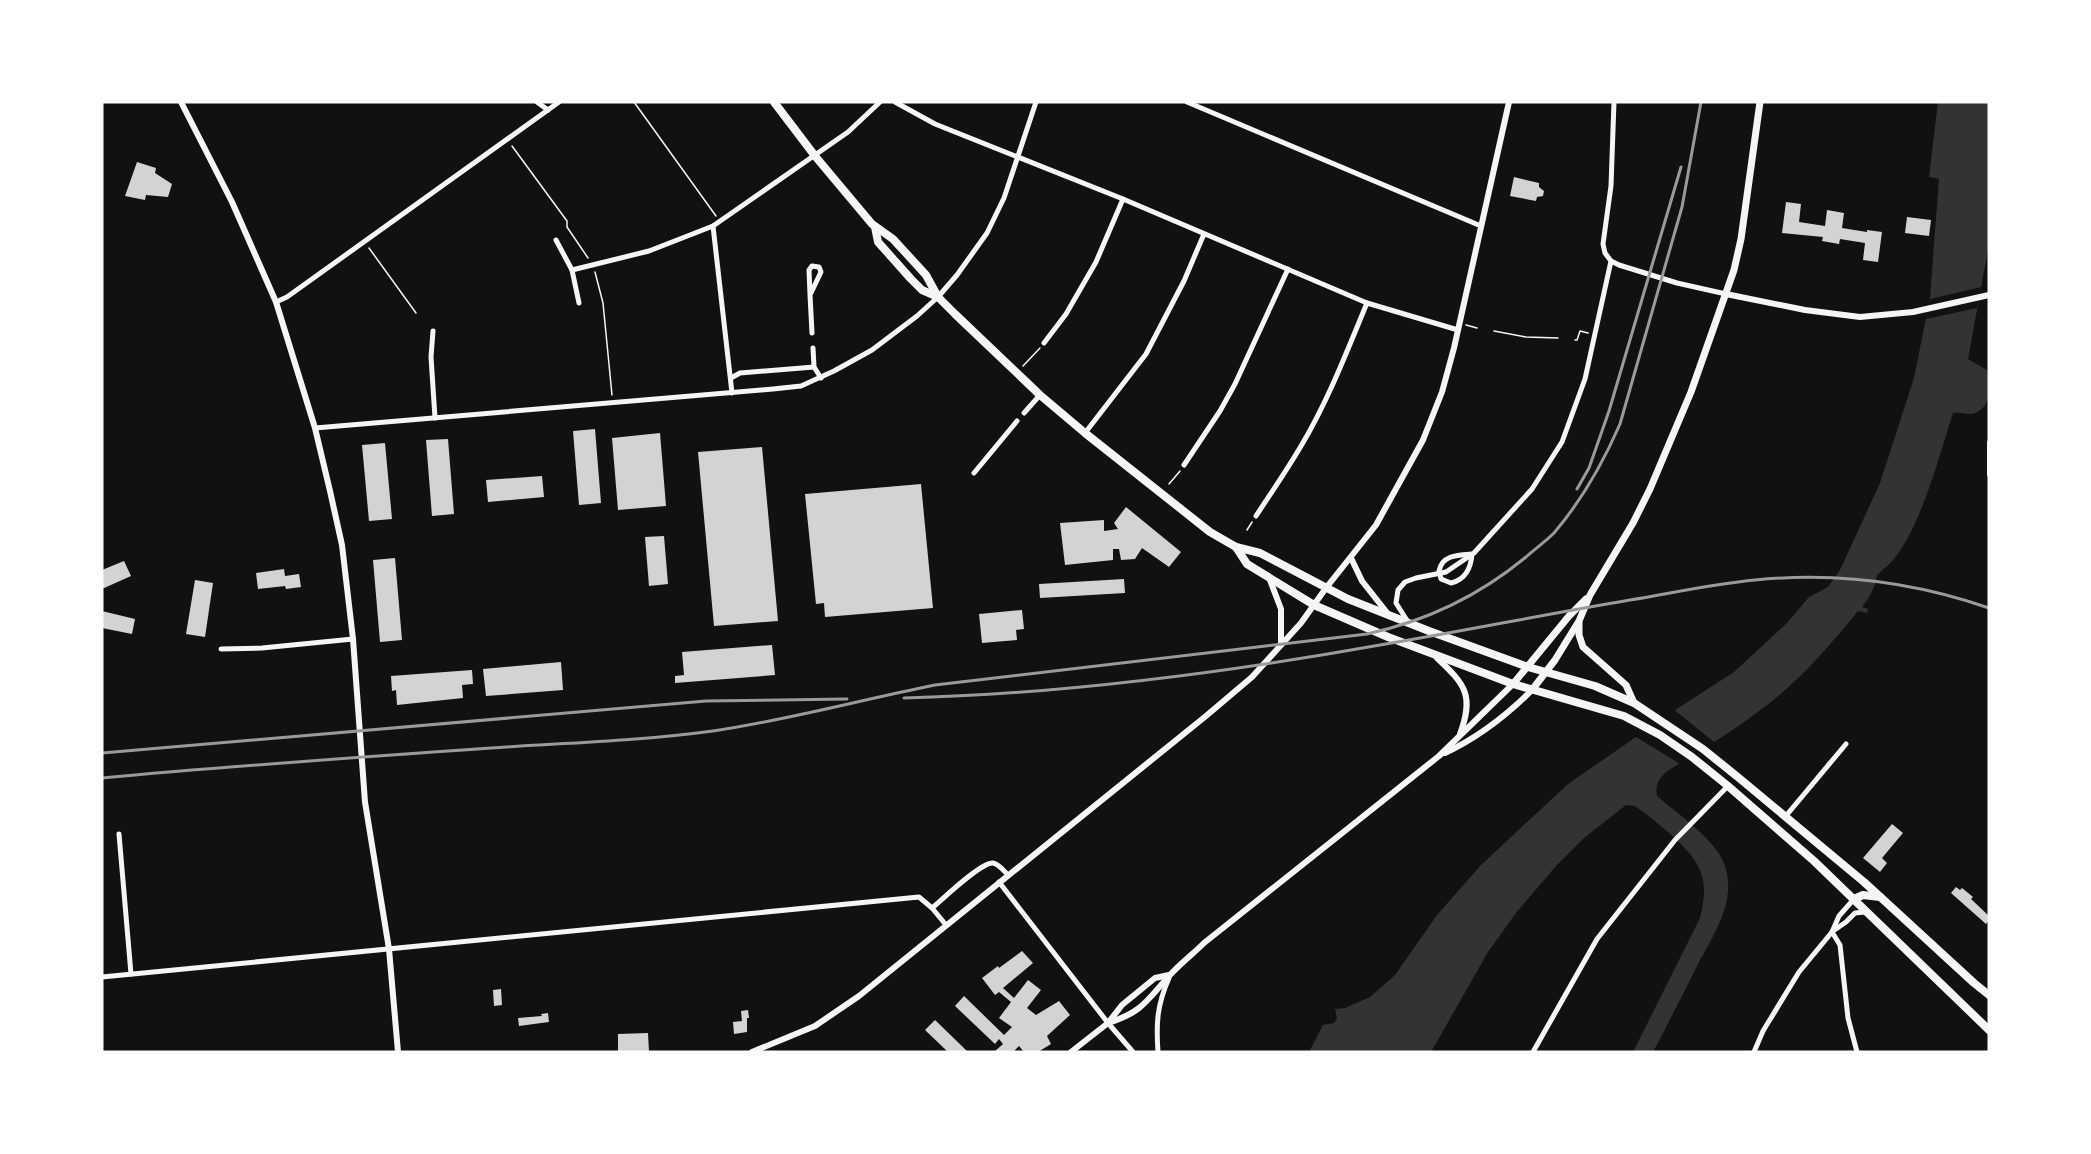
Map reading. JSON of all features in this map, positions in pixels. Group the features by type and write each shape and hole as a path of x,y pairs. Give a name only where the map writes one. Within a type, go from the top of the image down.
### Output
{"main road":[{"path":"774,102 815,156 875,227 893,239 926,275 938,297 1016,374 1085,433 1210,531 1236,548 1247,564 1314,605 1388,637 1513,684 1615,713 1644,725 1692,757 1806,854 1989,1030"},
{"path":"1532,690 1579,621 1590,595 1633,523 1691,392 1726,294 1741,239 1760,102"},
{"path":"875,227 878,242 911,279 922,290 938,297"},
{"path":"1236,548 1260,552 1348,599 1409,623 1528,666 1595,686 1634,703 1703,749 1881,897 1974,983 1989,994"},
{"path":"1513,684 1569,616 1590,595"},
{"path":"1579,621 1579,635 1583,647 1626,686 1634,703"},
{"path":"1854,899 1863,895 1881,897"}],"street":[{"path":"181,102 237,212 276,302 315,428 342,545 353,639 365,802 389,949 397,1017 398,1052"},
{"path":"537,102 548,110"},
{"path":"276,302 287,297 559,102"},
{"path":"572,270 649,250 713,226 848,132 880,102"},
{"path":"895,102 935,124 1123,199 1367,303 1459,327"},
{"path":"315,428 732,393 801,386 821,378 873,350 938,297 957,275 987,233 1004,198 1036,102"},
{"path":"1187,102 1481,226"},
{"path":"752,1052 815,1026 859,996 1214,709 1252,676 1301,623 1376,525 1423,440 1442,392 1459,327 1509,102"},
{"path":"1614,102 1611,186 1604,244 1605,253 1611,261 1677,284 1805,310 1860,317 1906,313 1989,295"},
{"path":"1044,343 1066,314 1096,262 1123,199"},
{"path":"713,226 732,393"},
{"path":"1085,433 1146,354 1184,281 1204,234"},
{"path":"556,240 572,270 579,303"},
{"path":"1409,623 1396,603 1398,590 1410,580 1452,569 1472,554 1533,489 1562,442 1581,393 1611,261"},
{"path":"810,295 821,272 816,265 808,270 812,333"},
{"path":"1184,465 1235,384 1288,269"},
{"path":"1256,516 1302,445 1341,366 1367,303"},
{"path":"433,331 431,357 435,418"},
{"path":"813,348 814,367 821,378"},
{"path":"730,378 740,373 814,367"},
{"path":"1024,414 1040,395"},
{"path":"974,473 1017,422"},
{"path":"1989,442 1989,475"},
{"path":"1472,554 1470,567 1457,582 1445,582 1439,574 1440,565 1448,558 1472,554"},
{"path":"1352,558 1362,581 1388,614"},
{"path":"1270,579 1281,609 1281,644"},
{"path":"221,649 262,648 353,639"},
{"path":"1432,653 1454,673 1466,695 1467,714 1460,736"},
{"path":"1108,1023 1127,1018 1150,1000 1170,975 1245,910 1439,756 1513,684"},
{"path":"1439,756 1471,741 1488,729 1532,690"},
{"path":"1785,817 1846,744"},
{"path":"1533,1052 1597,939 1675,840 1728,786"},
{"path":"119,834 130,974"},
{"path":"932,908 981,867 991,863 996,864 1008,875"},
{"path":"999,882 1133,1052"},
{"path":"102,977 919,897 932,908 945,925"},
{"path":"1832,932 1839,916 1854,899"},
{"path":"1754,1052 1778,1004 1799,972 1832,932 1857,912 1870,914"},
{"path":"1832,932 1840,945 1848,1018 1857,1052"},
{"path":"1076,1051 1108,1023 1122,1005 1155,978 1170,975"},
{"path":"1158,1052 1156,1031 1158,1006 1170,975"}],"path":[{"path":"634,102 720,221"},
{"path":"364,242 416,313"},
{"path":"1459,327 1477,328"},
{"path":"1494,331 1526,337 1558,338"},
{"path":"1575,340 1580,332 1593,334"},
{"path":"1016,374 1036,352"},
{"path":"1169,484 1184,465"},
{"path":"1247,530 1250,525"}],"shaded area":[{"path":"1938,102 1989,102 1989,244 1968,359 1987,370 1989,390 1986,403 1978,412 1953,413 1936,469 1913,528 1892,561 1877,575 1872,592 1862,607 1868,609 1867,613 1858,611 1810,666 1770,703 1666,772 1659,780 1656,789 1657,796 1693,826 1717,851 1725,866 1728,887 1727,900 1717,928 1653,1052 1633,1052 1700,918 1704,890 1703,879 1695,860 1679,842 1635,806 1626,805 1584,838 1556,866 1516,913 1488,952 1431,1052 1309,1052 1323,1025 1334,1023 1337,1019 1335,1009 1345,1008 1370,997 1395,975 1437,915 1481,865 1568,784 1734,672 1787,623 1809,597 1828,587 1840,570 1880,483 1914,378 1930,298 1939,179 1929,177"}],"pier":[{"path":"1981,287 1977,308 1926,319 1930,299"},
{"path":"1672,708 1714,742 1680,764 1633,735"}],"building":[{"path":"137,162 156,168 155,173 172,184 168,197 146,195 145,200 125,196"},
{"path":"1514,177 1539,183 1539,187 1544,191 1543,196 1537,197 1536,201 1510,196"},
{"path":"1786,202 1801,204 1799,222 1825,226 1827,210 1844,213 1842,228 1882,232 1878,262 1863,260 1865,243 1840,239 1839,244 1822,241 1823,237 1782,233"},
{"path":"1907,217 1931,220 1929,236 1905,233"},
{"path":"595,429 601,503 579,505 573,431"},
{"path":"660,433 666,506 618,510 612,438"},
{"path":"448,439 454,514 432,516 426,440"},
{"path":"385,443 392,519 369,521 362,445"},
{"path":"762,447 778,621 714,626 698,452"},
{"path":"542,476 544,497 488,502 486,480"},
{"path":"921,484 933,608 825,617 824,603 816,604 805,494"},
{"path":"1126,507 1181,552 1169,567 1142,548 1135,559 1121,560 1119,549 1113,549 1113,560 1065,565 1060,523 1104,520 1104,531 1118,529 1114,523"},
{"path":"664,536 668,584 649,586 645,537"},
{"path":"395,558 402,640 380,642 373,560"},
{"path":"124,561 131,576 102,589 102,570"},
{"path":"284,569 285,576 299,574 301,587 258,589 256,573"},
{"path":"1124,579 1125,593 1040,598 1039,584"},
{"path":"195,580 213,583 205,637 186,634"},
{"path":"1022,610 1024,629 1016,630 1017,640 982,643 979,614"},
{"path":"102,611 135,619 132,634 102,628"},
{"path":"772,645 775,675 675,683 675,676 684,675 682,652"},
{"path":"561,662 563,690 486,696 483,669"},
{"path":"472,670 473,684 462,685 463,698 397,705 396,690 392,691 391,676"},
{"path":"1892,824 1903,833 1882,858 1887,863 1880,872 1863,858"},
{"path":"1956,887 1960,890 1962,888 1973,897 1971,899 1989,916 1986,924 1951,893"},
{"path":"1022,951 1033,963 1003,988 1014,998 1028,980 1041,990 1027,1008 1036,1015 1059,1001 1070,1015 1047,1036 1051,1044 1038,1052 1024,1052 1019,1046 1013,1052 994,1052 1003,1044 999,1039 995,1044 955,1006 964,996 1004,1035 1012,1027 999,1018 1011,1002 999,992 995,995 982,978"},
{"path":"501,989 502,1005 494,1006 493,990"},
{"path":"748,1010 747,1032 734,1034 733,1022 742,1021 741,1011"},
{"path":"548,1013 549,1022 519,1026 518,1018 542,1016 541,1014"},
{"path":"935,1020 968,1052 948,1052 925,1030"},
{"path":"648,1033 649,1052 618,1051 618,1034"}],"railway":[{"path":"102,778 713,731 796,716 935,685 1367,634 1431,614 1490,584 1551,536 1583,494 1606,453 1620,424 1682,207 1701,102"},
{"path":"1577,489 1589,468 1609,411 1681,167"},
{"path":"904,698 1084,687 1262,665 1755,580 1814,577 1874,581 1932,592 1989,608"},
{"path":"102,753 706,701 847,699"}]}
